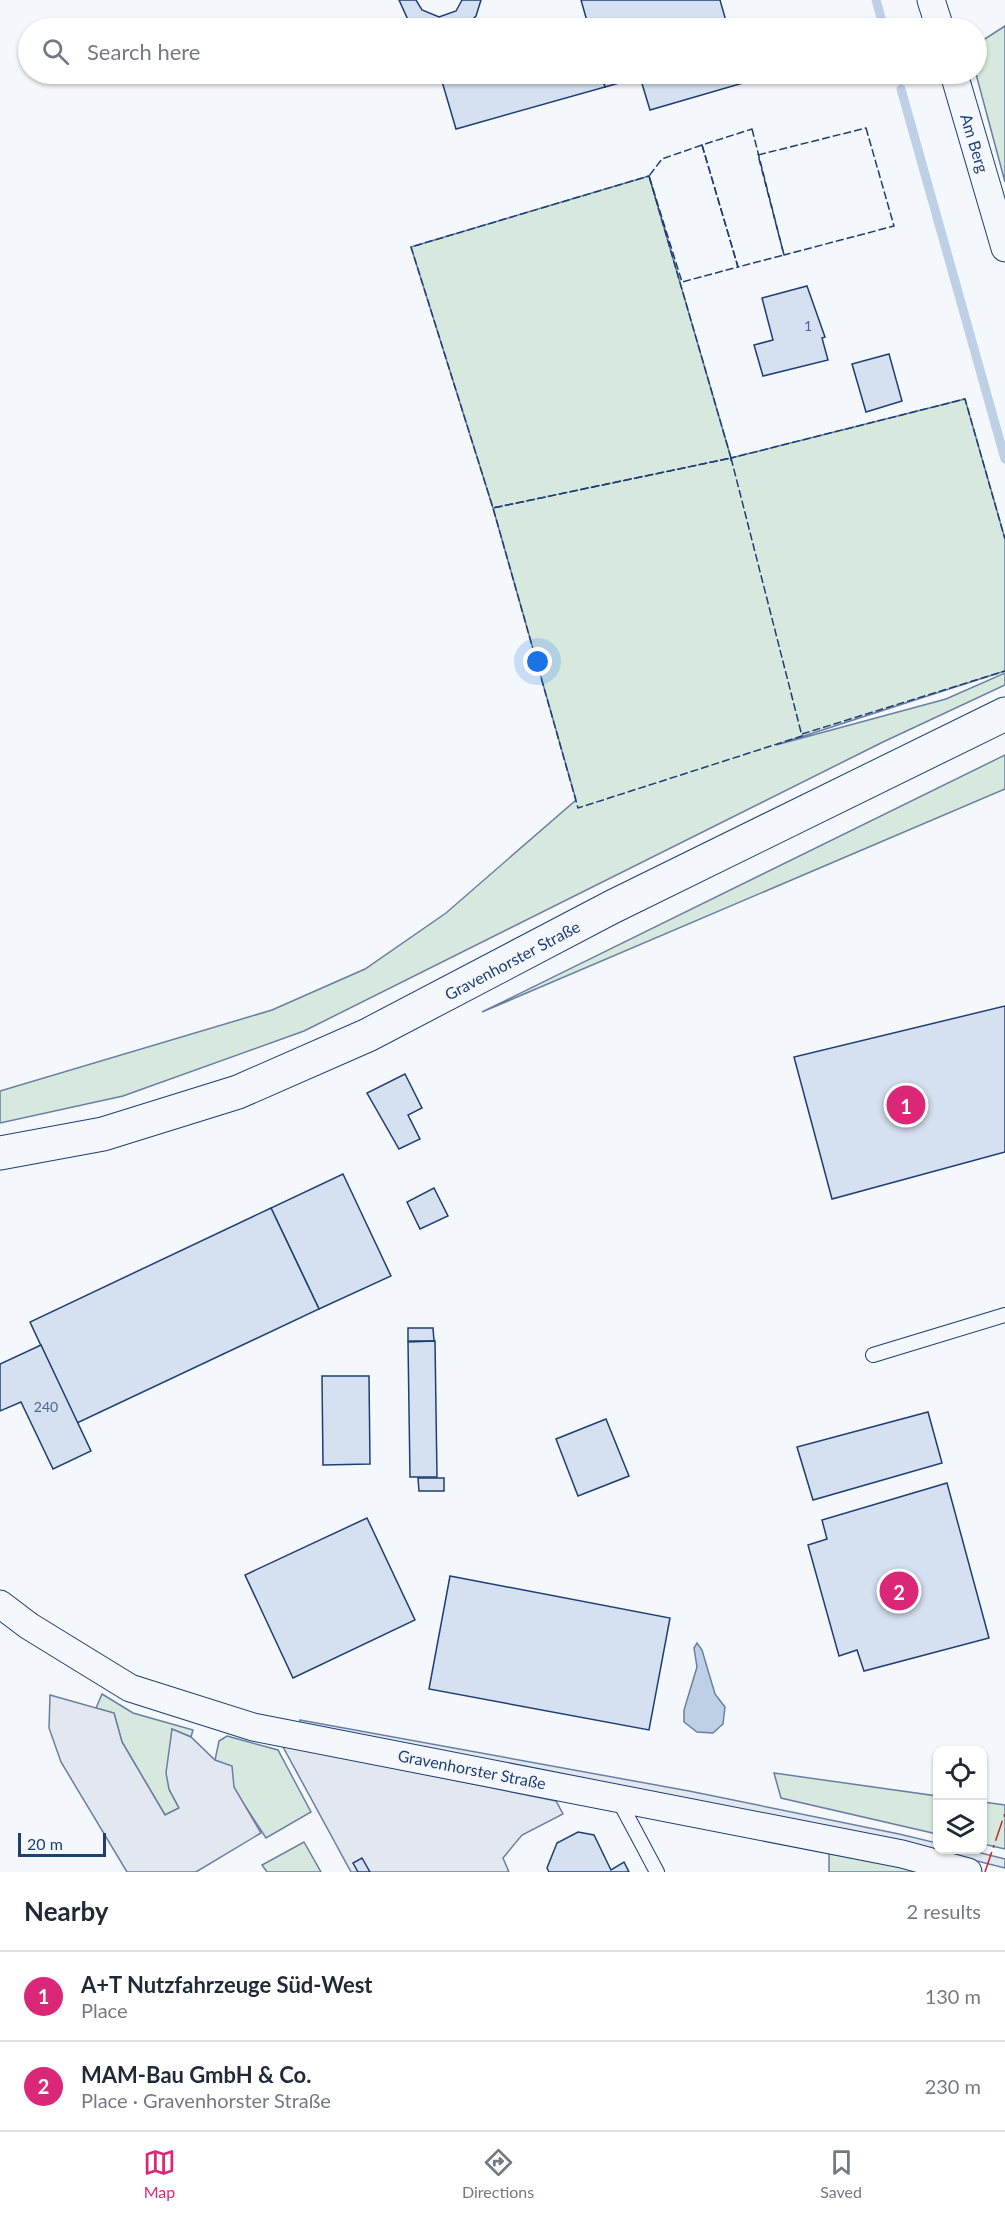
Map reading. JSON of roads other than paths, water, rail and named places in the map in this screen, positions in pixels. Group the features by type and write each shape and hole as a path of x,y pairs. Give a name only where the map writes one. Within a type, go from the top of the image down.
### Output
{"main road":[{"name":"Gravenhorster Straße","path":"0,1153 103,1134 238,1092 368,1035 612,907 1005,714"}],"street":[{"path":"931,0 937,18"},
{"name":"Am Berg","path":"957,84 1005,248"},
{"name":"Gravenhorster Straße","path":"0,1604 29,1626 130,1688 253,1727 902,1854 968,1872"}],"lane":[{"path":"873,1354 1005,1315"},
{"path":"617,1797 657,1872"}],"water":[{"path":"697,1643 702,1650 715,1694 725,1707 723,1724 713,1733 697,1732 684,1722 684,1710 697,1667 694,1648"}],"waterway":[{"path":"876,0 881,18"},
{"path":"901,89 1005,459"}],"place":[{"name":"A+T Nutzfahrzeuge Süd-West","path":"906,1105"},
{"name":"MAM-Bau GmbH & Co.","path":"899,1591"}]}
